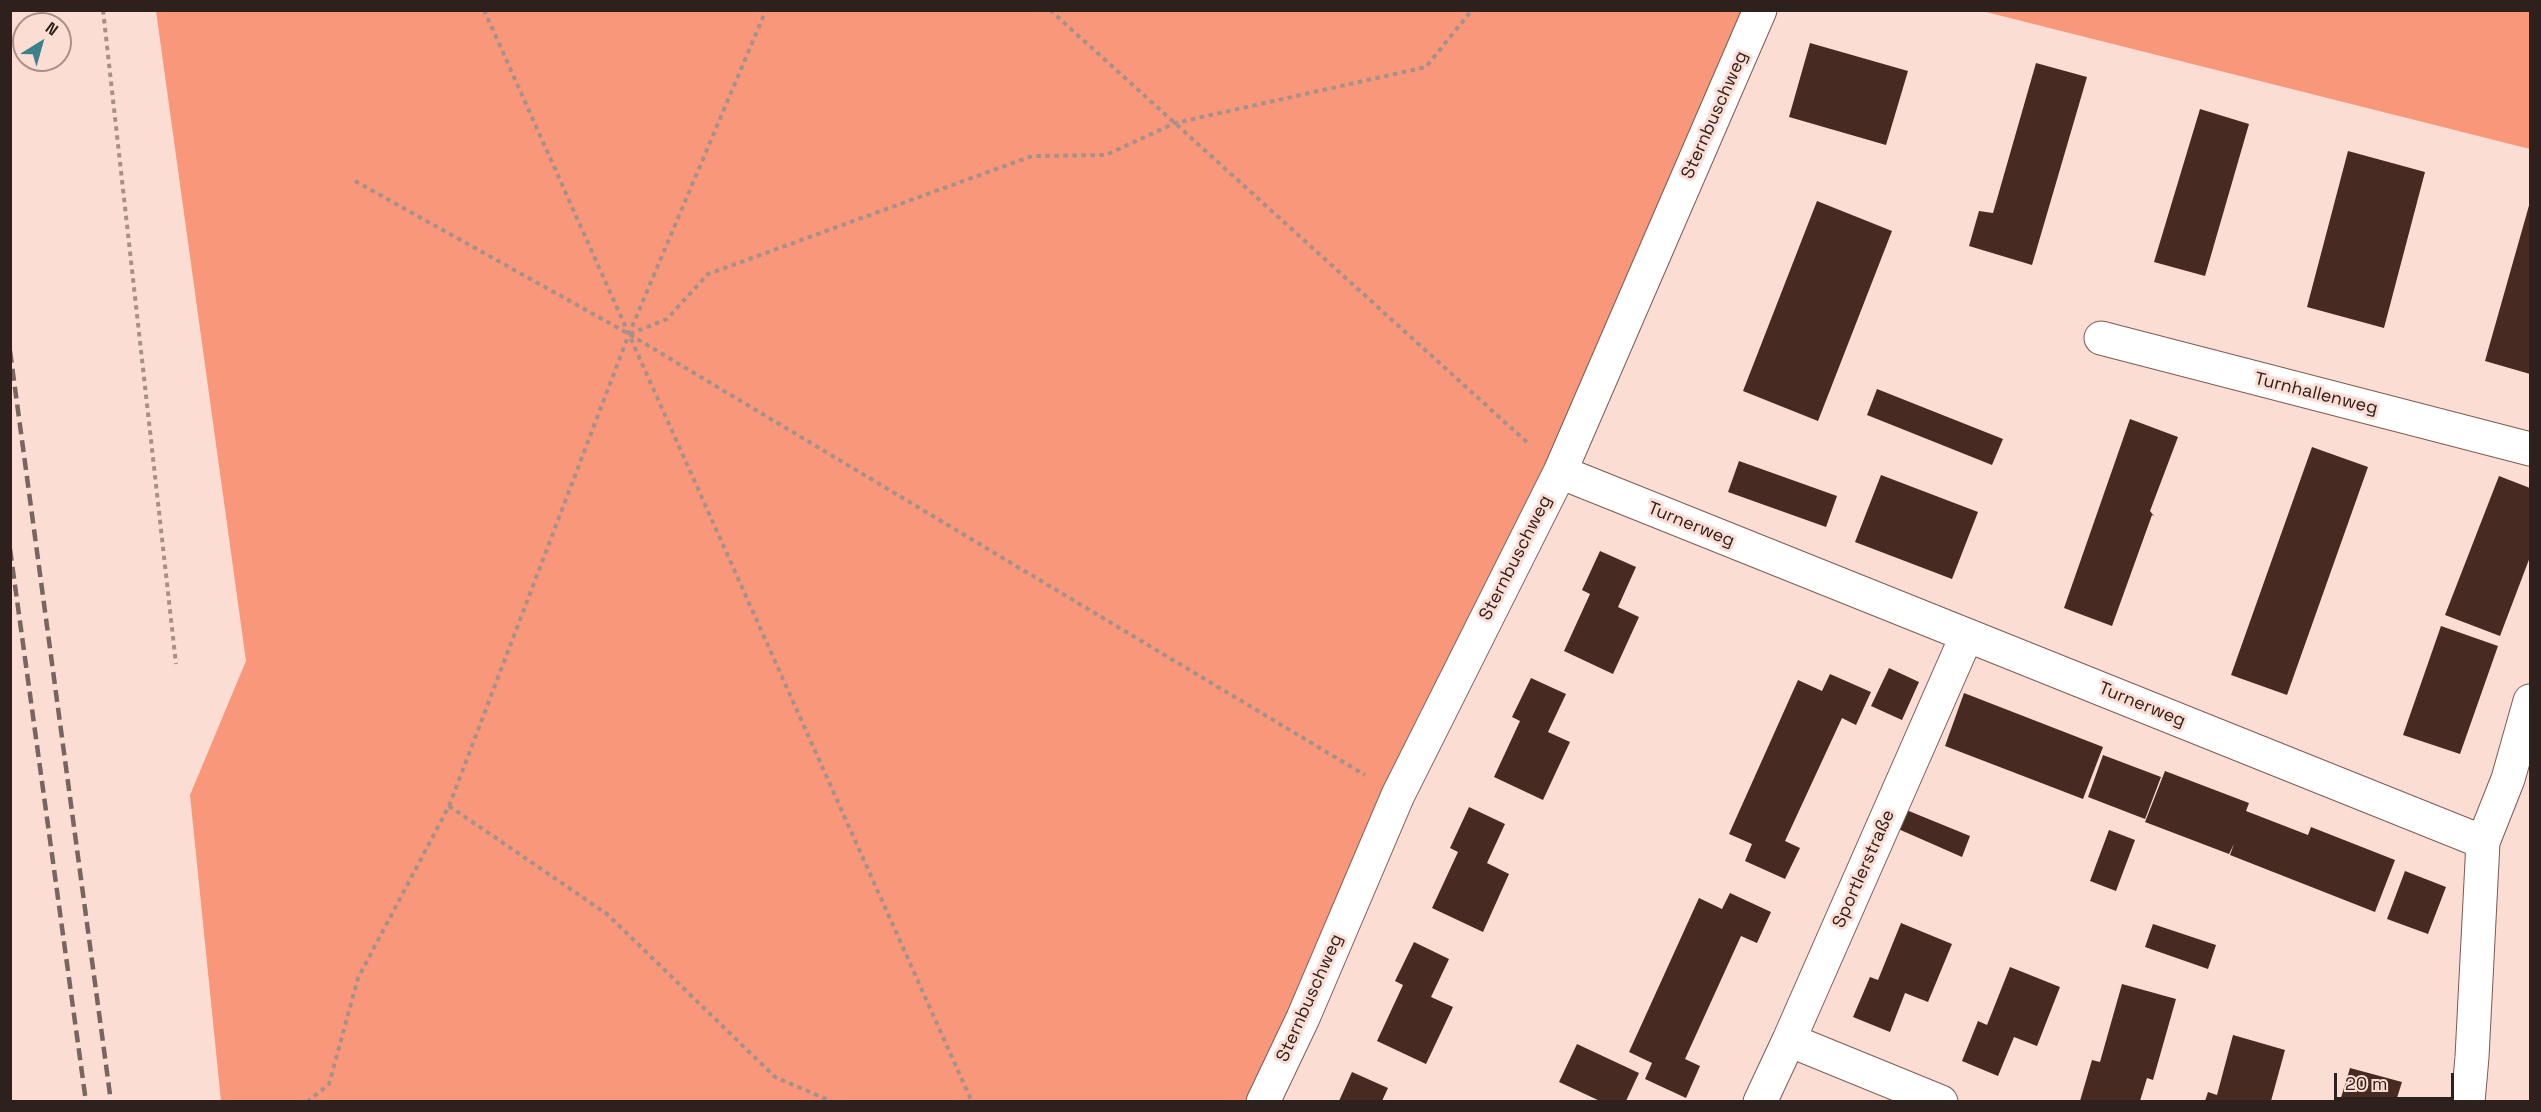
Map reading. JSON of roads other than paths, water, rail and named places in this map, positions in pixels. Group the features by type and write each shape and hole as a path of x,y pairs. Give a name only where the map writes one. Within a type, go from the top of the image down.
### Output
{"street":[{"name":"Sternbuschweg","path":"1263,1101 1303,1018 1398,795 1560,472 1760,10"},
{"name":"Turnhallenweg","path":"2101,338 2530,449"},
{"name":"Turnerweg","path":"1560,472 2483,842"},
{"name":"Sportlerstraße","path":"1760,1101 1967,635"},
{"path":"2468,1101 2483,842 2508,779 2530,701"},
{"path":"1789,1040 1941,1101"}],"railway":[{"path":"10,351 111,1102"},
{"path":"10,549 86,1102"}]}
